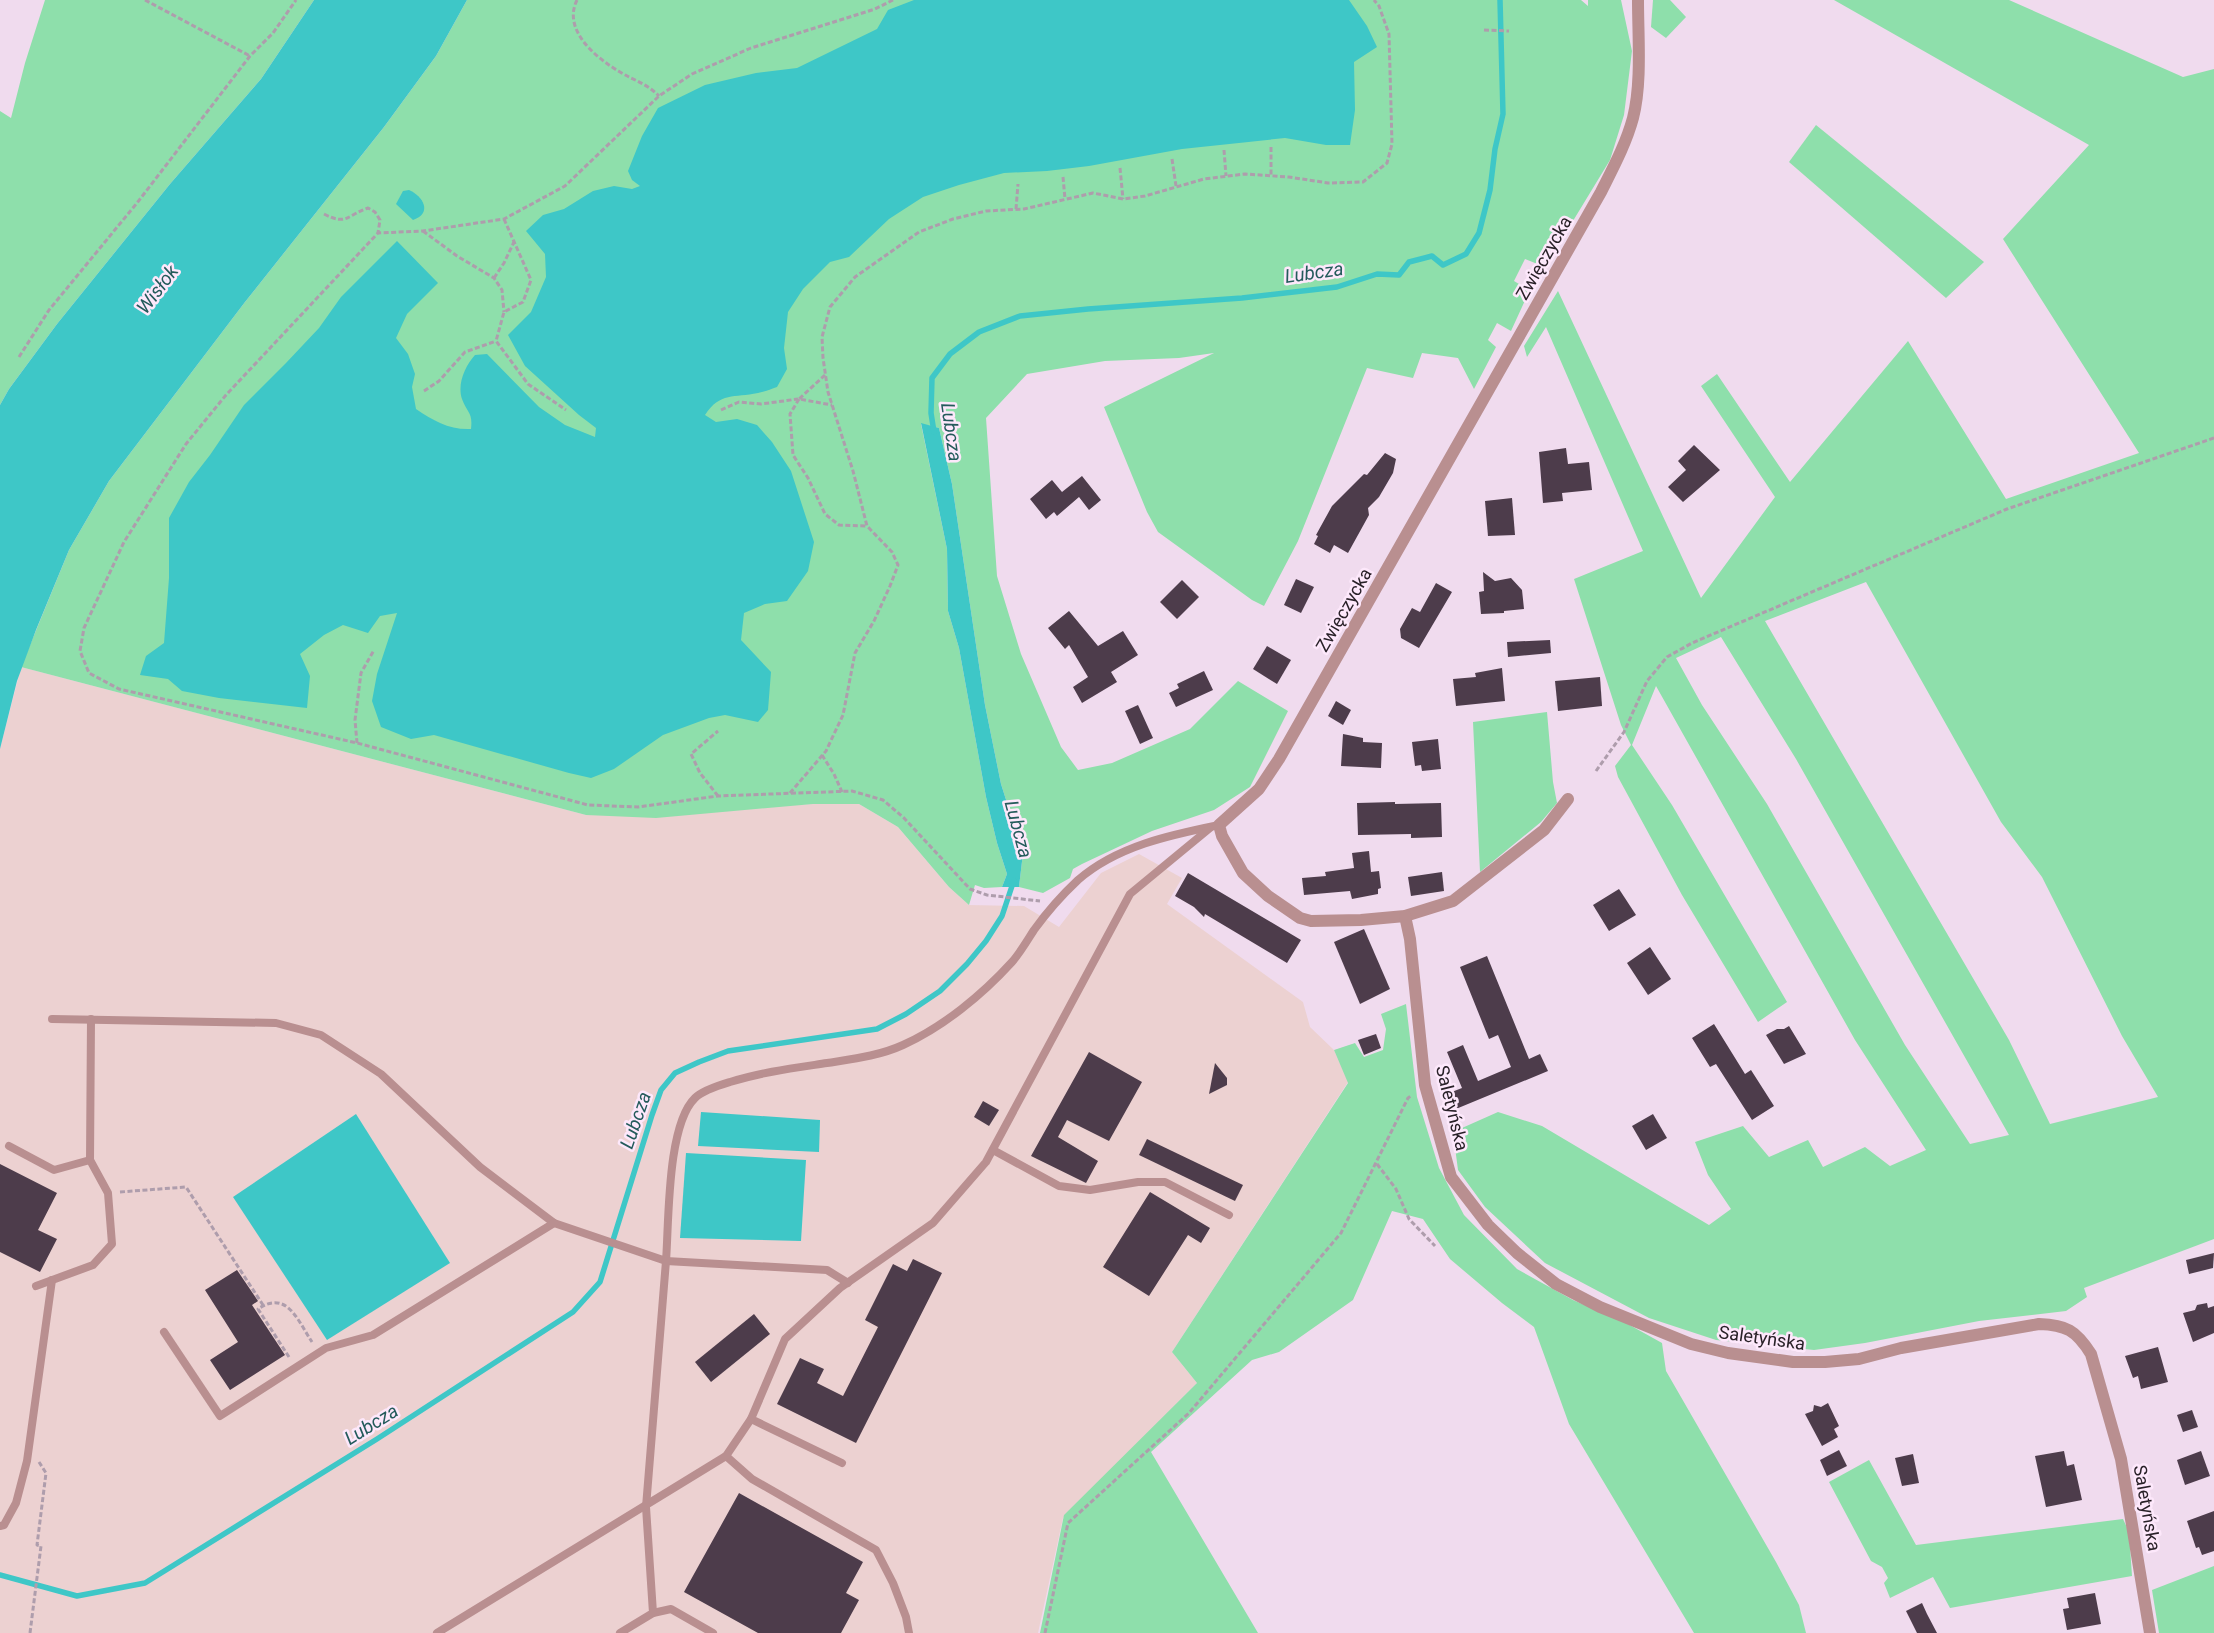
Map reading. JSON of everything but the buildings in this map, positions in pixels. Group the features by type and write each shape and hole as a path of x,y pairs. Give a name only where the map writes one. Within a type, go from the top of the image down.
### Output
{"street":[{"name":"Zwięczycka","path":"1216,826 1260,789 1279,759 1602,192 1622,150 1633,117 1637,84 1638,0"},
{"path":"1216,826 1243,873 1268,896 1300,918 1311,921 1361,920 1405,916 1453,901 1544,830 1568,799"},
{"name":"Saletyńska","path":"1405,916 1410,939 1425,1085 1452,1176 1488,1225 1517,1254 1556,1284 1600,1307 1691,1344 1728,1353 1793,1362 1825,1362 1859,1358 1901,1348 2030,1325 2058,1325 2071,1330 2082,1340 2091,1354 2122,1460 2150,1633"}],"lane":[{"path":"437,1633 646,1507 726,1456 751,1419 785,1339 848,1282 933,1223 986,1162 1130,894 1216,826"},
{"path":"653,1613 646,1507 675,1141 683,1115 696,1097 719,1085 754,1074 865,1057 902,1046 934,1028 981,992 1012,962 1056,902 1079,880 1101,864 1156,840 1216,826"},
{"path":"52,1019 276,1023 321,1035 381,1074 480,1166 554,1223 666,1261 827,1270 848,1282"},
{"path":"36,1286 93,1266 112,1244 108,1193 90,1160 91,1020"},
{"path":"9,1146 54,1170 90,1160"},
{"path":"993,1150 1060,1186 1090,1190 1138,1182 1165,1182 1229,1215"},
{"path":"164,1332 220,1416 326,1348 373,1335 554,1223"},
{"path":"0,1526 4,1525 16,1503 30,1446 52,1280"},
{"path":"751,1419 842,1463"},
{"path":"726,1456 752,1479 876,1550 893,1583 906,1617 909,1633"},
{"path":"620,1633 653,1613 671,1609 713,1633"}],"path":[{"path":"145,0 250,56"},
{"path":"19,357 49,310 137,203 250,56 272,33 296,0"},
{"path":"577,0 573,17 577,30 588,49 620,72 649,86 659,96"},
{"path":"378,232 423,231 504,219 564,186 659,96 692,74 751,48 875,9 893,0"},
{"path":"789,794 822,755 843,715 855,653 874,621 898,565 892,552 867,526 858,488 833,406 826,375 822,336 830,308 855,277 920,232 953,219 986,211 1016,209 1093,193 1122,199 1146,196 1204,179 1245,174 1328,183 1362,182 1387,163 1392,144 1389,34 1379,6 1374,0"},
{"path":"1484,30 1509,31"},
{"path":"1271,147 1271,176"},
{"path":"1224,150 1226,176"},
{"path":"1172,159 1176,186"},
{"path":"1120,168 1122,199"},
{"path":"1062,177 1065,199"},
{"path":"1016,209 1018,184"},
{"path":"324,214 336,220 344,219 368,208 375,212 380,220 378,232 226,395 186,444 124,542 84,628 80,651 90,673 119,689 357,743 588,805 638,806 718,796 852,791 883,800 904,818 970,889 987,895 1024,899"},
{"path":"504,219 531,280 523,302 504,312"},
{"path":"423,231 457,256 494,278 502,290 504,312 496,341"},
{"path":"494,278 514,242"},
{"path":"424,391 439,381 465,352 496,341"},
{"path":"496,341 528,384 566,410"},
{"path":"826,375 799,399 790,414 792,455 808,478 825,514 839,524 867,526"},
{"path":"721,410 739,402 761,404 799,399 833,406"},
{"path":"1596,771 1624,732 1646,681 1667,657 1692,643 2007,509 2214,438"},
{"path":"357,743 355,720 361,673 374,650"},
{"path":"718,731 691,754 700,773 718,796"},
{"path":"822,755 834,774 842,792"},
{"path":"1045,1633 1068,1523 1189,1413 1341,1233 1377,1164 1408,1098 1425,1085"},
{"path":"1377,1164 1396,1189 1409,1219 1435,1246"},
{"path":"108,1193 186,1187 263,1305"},
{"path":"296,1367 258,1309 263,1305 276,1302 286,1305 319,1353"},
{"path":"30,1446 46,1473 37,1545 41,1546 30,1633"}],"shaded area":[{"path":"45,0 314,0 261,79 170,184 57,324 9,389 0,405 0,111 11,118 25,63"},
{"path":"467,0 1581,0 1588,6 1588,0 1621,0 1632,51 1624,115 1610,160 1545,267 1525,259 1514,281 1524,287 1528,294 1511,331 1497,323 1488,340 1496,347 1474,389 1458,358 1422,353 1413,378 1367,368 1298,541 1264,606 1252,600 1158,532 1147,512 1104,407 1214,353 1179,358 1105,361 1027,374 986,418 997,576 1021,654 1061,747 1078,770 1112,763 1190,729 1238,681 1288,711 1250,787 1214,810 1152,831 1082,864 1073,869 1070,878 1043,893 1019,887 1023,853 1001,784 985,705 952,484 939,428 921,424 947,549 948,611 959,648 986,797 1007,874 1002,887 984,888 975,885 969,905 949,887 898,827 859,804 813,804 656,818 586,815 21,667 69,550 109,481 245,302 384,127 436,56"},
{"path":"1653,0 1670,0 1686,17 1666,38 1651,27"},
{"path":"1834,0 2009,0 2183,77 2214,69 2214,1239 2084,1288 2087,1297 2066,1311 1979,1321 1865,1343 1814,1350 1716,1340 1649,1318 1545,1263 1485,1207 1458,1170 1453,1132 1498,1112 1542,1126 1709,1225 1731,1209 1708,1175 1695,1142 1743,1126 1769,1157 1808,1140 1823,1167 1865,1147 1890,1166 1926,1150 1855,1040 1656,686 1632,745 1672,805 1787,1002 1758,1022 1682,895 1618,777 1615,766 1631,745 1621,725 1574,579 1643,551 1546,327 1527,357 1524,346 1558,291 1701,598 1775,497 1701,386 1717,374 1790,482 1908,341 2006,499 2139,453 2003,239 2089,145","holes":["1866,582 2001,822 2042,877 2122,1036 2158,1097 2050,1124 2009,1040 1765,621","1721,637 1796,759 2009,1135 1970,1144 1905,1045 1767,804 1702,705 1676,658"]},
{"path":"1816,125 1984,262 1946,298 1789,162"},
{"path":"21,667 586,815 813,804 859,804 898,827 949,887 969,905 1024,906 1059,927 1101,873 1139,854 1182,878 1167,904 1303,1002 1310,1027 1334,1050 1348,1082 1172,1352 1197,1383 1063,1518 1038,1633 0,1633 0,749"},
{"path":"1547,712 1553,782 1557,803 1541,822 1480,872 1473,722"},
{"path":"1406,1004 1417,1097 1439,1168 1464,1215 1517,1269 1573,1300 1626,1323 1662,1343 1666,1371 1799,1605 1806,1633 1694,1633 1569,1424 1534,1327 1450,1259 1423,1219 1392,1211 1353,1300 1279,1352 1252,1360 1151,1452 1258,1633 1040,1633 1064,1515 1197,1383 1172,1352 1348,1083 1334,1050 1355,1043 1364,1057 1383,1050 1386,1029 1381,1014"},
{"path":"1869,1460 1916,1545 2123,1519 2129,1532 2132,1576 1950,1608 1933,1577 1890,1598 1884,1583 1888,1578 1882,1567 1871,1561 1829,1482"},
{"path":"2214,1566 2214,1633 2159,1633 2152,1590"}],"water":[{"name":"Wisłok","path":"314,0 467,0 436,56 384,127 245,302 109,481 69,550 36,630 17,681 0,749 0,405 9,389 57,324 170,184 261,79"},
{"path":"914,0 1349,0 1367,26 1377,47 1354,62 1355,110 1350,145 1326,145 1285,138 1182,149 1089,166 1047,171 1004,173 923,197 889,219 849,257 830,262 803,289 788,312 784,348 787,369 777,387 760,393 722,399 705,415 716,422 737,419 757,425 772,442 791,471 814,542 808,571 787,601 765,604 744,613 741,640 771,672 768,710 758,722 725,715 709,718 663,735 614,769 591,778 434,735 411,739 381,727 372,701 377,674 397,613 380,616 368,633 343,625 324,635 300,654 310,676 307,708 219,698 182,691 168,679 140,675 146,656 164,643 169,578 169,518 189,482 244,405 319,328 341,297 397,241 438,283 407,314 396,338 408,354 415,374 412,387 416,409 442,424 456,428 471,429 470,416 462,399 461,381 468,364 475,355 487,354 539,407 565,425 595,437 596,428 525,366 508,335 531,312 546,277 545,254 526,231 543,215 564,209 593,191 614,186 632,189 640,186 632,180 628,171 642,136 658,108 705,85 756,73 797,68 877,29 888,10"},
{"path":"409,190 422,200 424,205 423,213 413,220 396,204 403,191"},
{"path":"921,423 939,428 952,484 985,705 1001,784 1023,853 1019,887 1002,887 1007,874 986,797 959,648 948,611 947,549"},
{"path":"701,1112 820,1120 819,1152 698,1146"},
{"path":"356,1114 450,1263 327,1340 233,1197"},
{"path":"686,1153 806,1160 801,1241 680,1238"}],"waterway":[{"name":"Lubcza","path":"934,432 931,413 932,378 950,354 979,332 1020,316 1242,298 1337,287 1377,274 1399,275 1409,262 1432,256 1443,265 1466,254 1479,233 1490,190 1495,149 1503,114 1500,0"},
{"name":"Lubcza","path":"0,1575 77,1596 145,1583 377,1439 573,1312 600,1282 652,1115 661,1090 675,1073 728,1051 877,1029 906,1014 940,991 967,964 986,941 1002,916 1014,880"}]}
